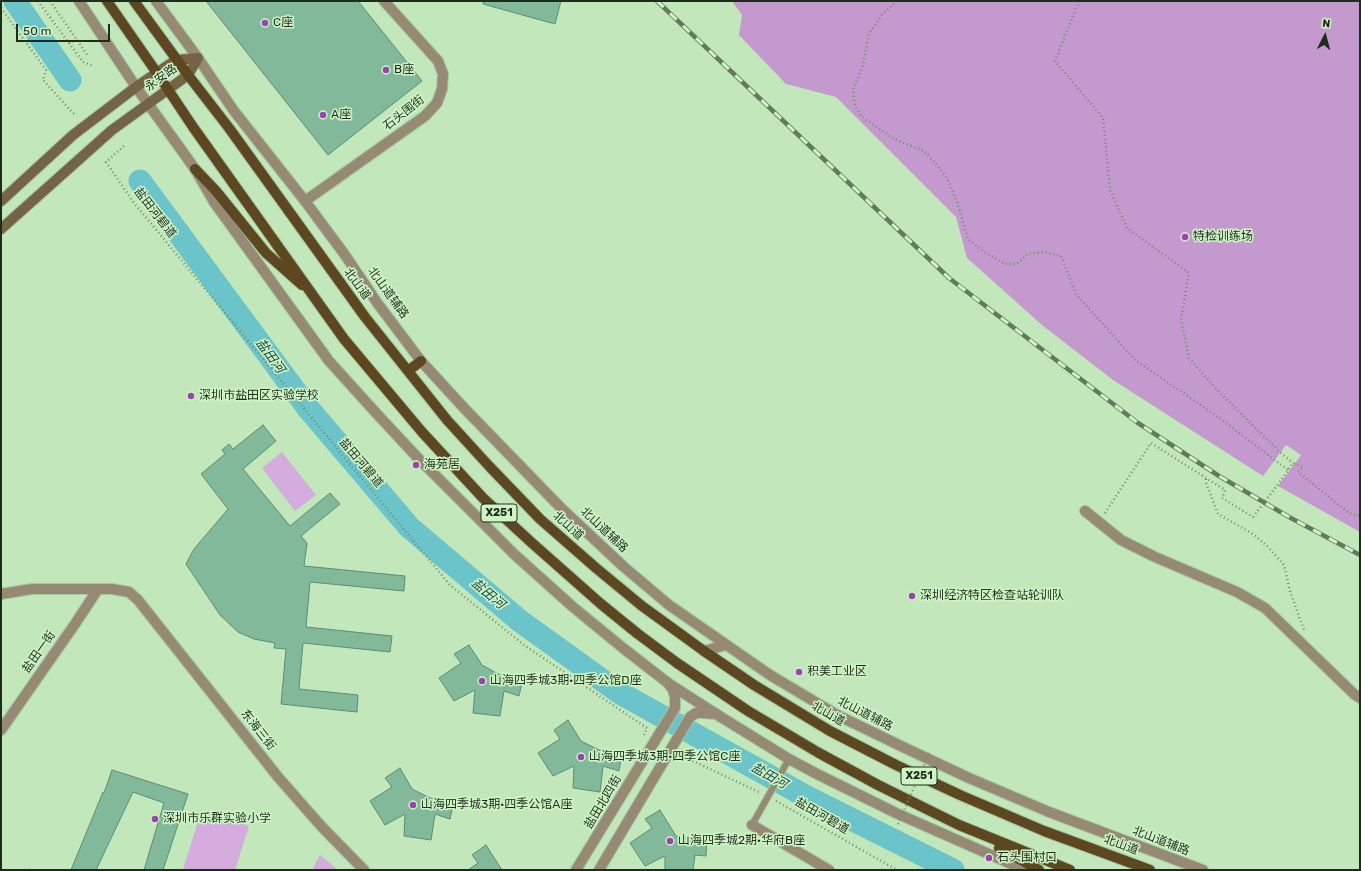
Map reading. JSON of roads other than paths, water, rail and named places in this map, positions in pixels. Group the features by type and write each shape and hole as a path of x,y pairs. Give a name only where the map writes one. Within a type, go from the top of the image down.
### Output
{"main road":[{"name":"X251","path":"107,1 193,127 315,296 344,339 422,432 483,498 532,543 607,609 677,663 748,711 819,753 878,785 959,825 1070,870"},
{"name":"北山道","path":"134,1 176,60 229,128 365,317 447,420 540,519 596,568 642,606 704,652 754,685 830,730 896,765 960,795 1044,831 1150,870"},
{"name":"永安路","path":"1,201 73,135 136,87 176,60 198,58"},
{"name":"永安路","path":"1,229 112,130 188,75 198,58"},
{"path":"195,169 216,191 266,253 315,296"},
{"path":"408,371 421,361"},
{"path":"959,825 1039,870"}],"street":[{"path":"79,1 136,87 195,169 214,202 329,361 462,503 514,554 573,607 668,683 716,714 789,759 896,813 1024,870"},
{"name":"北山道辅路","path":"156,1 198,58 234,111 345,255 378,304 421,361 464,408 562,509 624,567 664,600 726,645 770,675 838,715 902,747 1049,812 1203,870"},
{"name":"石头围街","path":"304,201 425,116 437,104 442,89 443,74 438,61 384,1"},
{"path":"1085,511 1121,540 1155,557 1237,592 1265,608 1360,698"},
{"path":"1,594 32,589 98,589"},
{"name":"东海三街","path":"98,589 112,589 129,592 138,600 278,777 322,828 364,870"},
{"name":"盐田一街","path":"1,730 98,589"},
{"path":"704,652 726,645"},
{"name":"盐田北四街","path":"576,870 675,708 675,697 673,690 668,683"},
{"path":"599,870 690,717 696,713 716,714"},
{"path":"752,825 829,870"}],"lane":[{"path":"752,825 789,759"}],"waterway":[{"name":"盐田河","path":"15,1 70,80"},
{"name":"盐田河","path":"140,181 307,407 409,527 520,621 620,693 807,797 953,870"}],"railway":[{"path":"657,1 949,278 1138,423 1219,476 1289,517 1360,555"}],"place":[{"name":"C座","path":"265,23"},
{"name":"B座","path":"386,70"},
{"name":"A座","path":"323,115"},
{"name":"特检训练场","path":"1185,237"},
{"name":"深圳市盐田区实验学校","path":"191,396"},
{"name":"海苑居","path":"416,465"},
{"name":"深圳经济特区检查站轮训队","path":"912,596"},
{"name":"积美工业区","path":"799,672"},
{"name":"山海四季城3期·四季公馆D座","path":"482,681"},
{"name":"山海四季城3期·四季公馆C座","path":"581,757"},
{"name":"山海四季城3期·四季公馆A座","path":"413,805"},
{"name":"深圳市乐群实验小学","path":"155,819"},
{"name":"山海四季城2期·华府B座","path":"670,841"},
{"name":"石头围村口","path":"989,858"}]}
